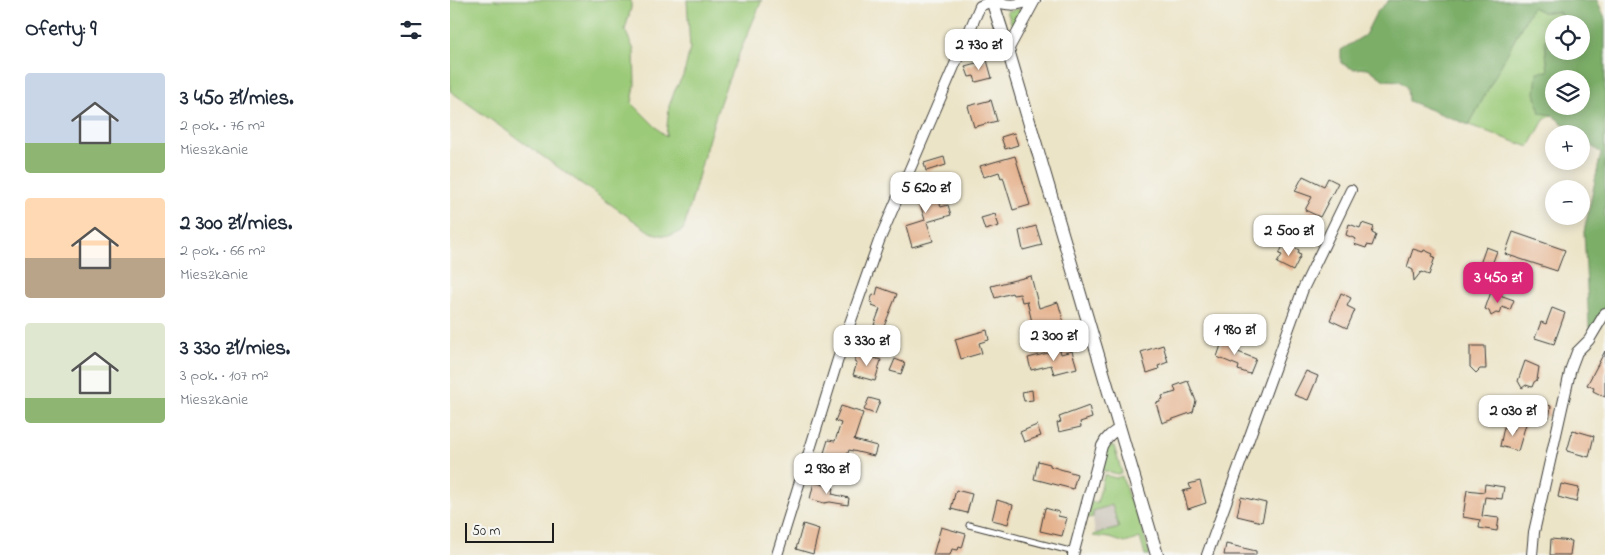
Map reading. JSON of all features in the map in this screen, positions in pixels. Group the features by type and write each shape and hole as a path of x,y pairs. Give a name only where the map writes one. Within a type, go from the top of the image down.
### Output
{"street":[{"path":"992,0 1157,555"},
{"path":"777,555 843,343 879,241 980,6 992,0 1008,6 1025,4 1033,0"},
{"path":"1008,50 1033,0"},
{"path":"1207,555 1303,289 1351,190"},
{"path":"1532,555 1534,532 1571,368 1577,352 1589,340 1605,313"},
{"path":"1073,553 1102,446 1112,433 1120,428"}],"lane":[{"path":"969,525 1073,553"}],"shaded area":[{"path":"1112,505 1119,528 1095,534 1092,512"}],"green space":[{"path":"450,0 631,0 631,8 625,30 634,50 635,85 632,103 666,137 669,106 684,74 690,48 687,0 762,0 720,103 683,230 667,235 650,232 450,91"},
{"path":"1389,0 1597,0 1605,18 1605,318 1595,335 1589,325 1584,232 1586,225 1590,225 1590,204 1601,153 1590,145 1590,125 1565,125 1552,115 1590,115 1590,70 1548,70 1547,60 1590,60 1590,15 1561,15 1559,12 1542,12 1532,7 1469,125 1408,101 1407,88 1400,81 1384,80 1368,68 1353,69 1341,63 1341,50 1365,35 1376,13"},
{"path":"1532,7 1542,12 1559,12 1561,15 1545,15 1545,60 1547,60 1548,70 1545,70 1545,115 1552,115 1544,120 1529,147 1469,125"},
{"path":"1022,10 1022,13 1014,31 1007,11"},
{"path":"1545,71 1545,114 1540,113 1535,93 1537,72"},
{"path":"1114,446 1122,473 1117,474 1100,470 1107,447"},
{"path":"1104,475 1116,478 1122,476 1129,499 1133,498 1150,555 1145,555 1140,538 1125,543 1110,538 1093,536 1119,528 1112,505 1093,511 1093,517 1087,518 1091,502 1097,503"}],"building":[{"path":"987,60 992,78 976,82 974,76 969,77 965,66"},
{"path":"991,100 997,121 974,127 968,106"},
{"path":"1014,133 1018,145 1005,149 1001,137"},
{"path":"1015,156 1030,205 1013,210 1003,177 1001,178 999,172 984,177 980,166"},
{"path":"944,157 946,165 926,171 924,163"},
{"path":"1303,176 1324,186 1328,178 1338,183 1320,217 1305,210 1312,197 1295,191"},
{"path":"930,180 933,188 935,188 941,207 948,205 951,215 927,222 933,241 912,247 906,226 925,220 914,185"},
{"path":"995,214 999,226 985,230 981,218"},
{"path":"1362,223 1374,227 1372,233 1376,235 1372,246 1367,245 1366,248 1354,244 1356,239 1346,235 1349,224 1360,228"},
{"path":"1283,225 1294,231 1289,240 1278,235"},
{"path":"1036,226 1042,245 1023,250 1019,231"},
{"path":"1513,232 1565,250 1557,271 1505,254"},
{"path":"1285,242 1299,250 1298,254 1301,255 1293,271 1277,263 1282,255 1279,254"},
{"path":"1486,247 1497,251 1491,267 1480,264"},
{"path":"1413,249 1423,252 1424,250 1435,257 1429,275 1421,272 1414,281 1413,270 1407,267"},
{"path":"1031,276 1039,308 1058,302 1064,323 1057,325 1058,329 1035,335 1027,301 1022,302 1020,294 1013,295 1012,293 995,298 991,286"},
{"path":"878,287 897,294 883,329 874,325 880,309 872,306 873,303 870,302 873,294 876,295"},
{"path":"1491,292 1514,300 1510,310 1502,307 1500,314 1496,313 1491,316 1489,311 1485,309"},
{"path":"1341,293 1351,298 1347,306 1355,310 1347,328 1330,320"},
{"path":"1552,308 1565,313 1554,344 1535,338 1541,322 1546,324"},
{"path":"987,330 989,340 979,343 982,353 961,359 955,339"},
{"path":"1224,336 1236,340 1233,350 1256,359 1250,374 1238,370 1239,366 1217,357"},
{"path":"1163,345 1168,362 1158,366 1159,369 1147,373 1141,352"},
{"path":"1470,346 1485,346 1486,369 1480,369 1476,373 1470,367"},
{"path":"1060,350 1061,354 1072,351 1077,368 1054,374 1051,365 1031,370 1028,358"},
{"path":"1605,351 1605,397 1593,391 1594,388 1587,385"},
{"path":"857,353 881,360 875,381 853,375 857,363 854,362"},
{"path":"895,359 905,363 901,374 890,371"},
{"path":"1525,361 1539,367 1537,380 1532,387 1526,385 1522,388 1518,381"},
{"path":"1306,371 1318,376 1308,400 1294,395"},
{"path":"1188,381 1196,401 1193,412 1162,423 1156,403 1163,399 1162,396 1176,392 1174,386"},
{"path":"1032,390 1033,400 1024,401 1022,392"},
{"path":"869,398 880,401 875,414 864,410"},
{"path":"1541,403 1551,406 1549,417 1538,414"},
{"path":"841,406 863,413 854,440 877,446 874,456 849,450 845,461 823,456 828,440 835,441 841,423 835,421"},
{"path":"1089,406 1092,418 1080,422 1081,427 1059,432 1057,423 1061,422 1059,417"},
{"path":"1515,421 1526,424 1518,451 1500,446 1504,427 1513,430"},
{"path":"1037,425 1041,436 1024,442 1020,432"},
{"path":"1573,430 1594,436 1589,457 1567,451"},
{"path":"1038,461 1077,474 1073,489 1034,479"},
{"path":"1200,481 1206,503 1188,509 1183,491 1191,489 1189,484"},
{"path":"814,482 834,488 832,494 849,498 848,505 824,503 810,499"},
{"path":"1485,484 1504,487 1502,499 1485,497 1482,516 1499,518 1497,531 1479,528 1480,520 1463,517 1467,490 1484,492"},
{"path":"1561,484 1579,488 1576,502 1558,497"},
{"path":"956,490 972,494 967,513 951,509"},
{"path":"1241,497 1266,503 1262,522 1237,516"},
{"path":"997,500 1013,505 1008,524 992,520"},
{"path":"1045,508 1059,512 1058,516 1067,518 1062,536 1040,531"},
{"path":"803,524 819,529 813,554 796,549"},
{"path":"941,527 966,534 962,548 959,547 958,550 952,549 950,555 933,555"},
{"path":"1551,539 1572,541 1570,555 1550,555"},
{"path":"1226,544 1256,551 1256,555 1224,555"}]}
